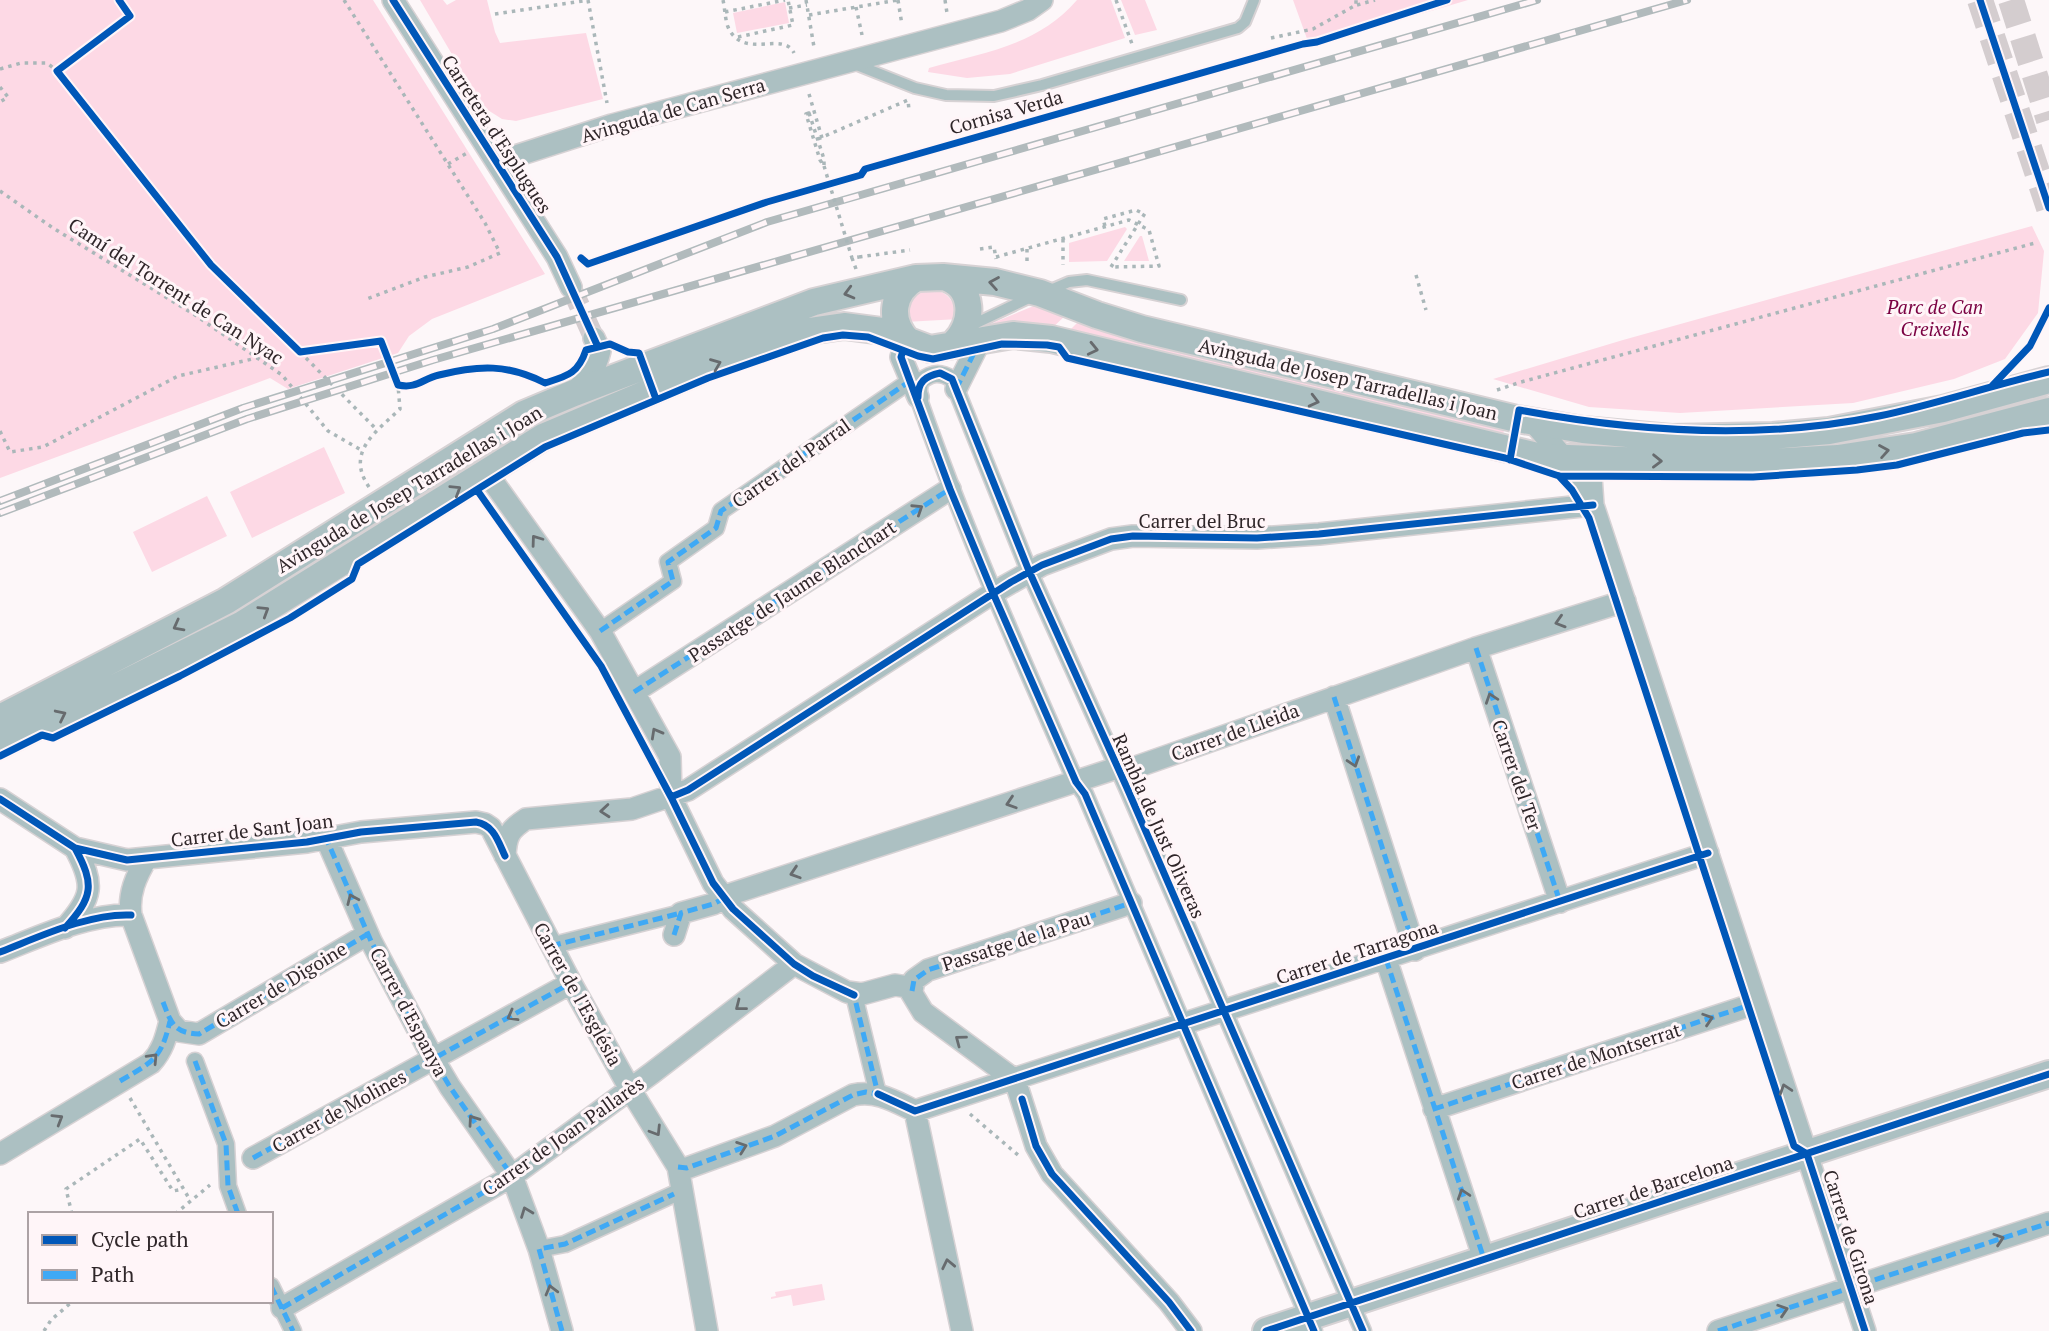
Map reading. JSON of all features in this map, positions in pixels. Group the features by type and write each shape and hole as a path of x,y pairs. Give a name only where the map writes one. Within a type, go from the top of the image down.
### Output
{"street":[{"name":"Carretera d'Esplugues","path":"393,0 557,257 571,288"},
{"name":"Avinguda de Can Serra","path":"497,162 612,125 1001,21 1028,10 1042,0"},
{"name":"Avinguda de Josep Tarradellas i Joan","path":"0,718 226,601 524,414 814,302 916,278 943,277 995,282 1040,293 1142,329 1534,422 1583,430 1671,438 1773,436 1829,431 1943,409 2049,380"},
{"path":"943,277 953,279 962,290 969,314 967,338 956,389"},
{"path":"916,278 899,293 894,318 898,331 906,340 901,357 950,489 993,593 1076,782 1085,794 1185,1025 1311,1324"},
{"name":"Avinguda de Josep Tarradellas i Joan","path":"0,745 241,625 543,438 723,361 802,332 854,326 883,331 930,349 967,338 1013,335 1051,339 1541,457 1622,461 1757,462 1838,458 1916,446 2049,411"},
{"path":"574,393 597,364 597,344 639,370"},
{"path":"912,387 932,374 940,373 952,379 956,389"},
{"name":"Carrer del Parral","path":"600,631 673,581 667,562 716,528 721,512 912,387"},
{"name":"Rambla de Just Oliveras","path":"956,389 1029,572 1363,1331"},
{"name":"Carrer de Girona","path":"1534,422 1564,458 1593,505 1865,1331"},
{"name":"Carrer de Girona","path":"1593,505 1591,476 1597,469 1622,461"},
{"path":"486,472 600,631 670,757 671,797 713,883 725,898 794,964 813,976 855,995 894,985 908,987 923,1012 1015,1080 1037,1146 1052,1174 1169,1302 1191,1331"},
{"name":"Passatge de Jaume Blanchart","path":"634,692 950,489"},
{"name":"Carrer del Bruc","path":"671,797 688,790 993,593 1029,572 1111,538 1257,538 1593,505"},
{"name":"Carrer de Lleida","path":"681,913 713,904 731,894 1117,768 1133,768 1475,648 1625,601"},
{"name":"Carrer del Ter","path":"1475,648 1560,902"},
{"path":"1334,697 1415,950"},
{"path":"505,856 506,838 516,825 526,819 632,808 671,797"},
{"name":"Carrer de Sant Joan","path":"0,799 75,848 127,860 361,832 476,822 491,828 505,856"},
{"name":"Carrer d'Espanya","path":"326,838 368,934 434,1060 512,1176 539,1249 562,1331"},
{"path":"65,928 83,908 88,890 88,880 75,848"},
{"name":"Carrer de Tarragona","path":"915,1111 1708,853"},
{"name":"Carrer de l'Església","path":"505,856 555,945 571,983 630,1089 678,1167 707,1331"},
{"path":"0,1154 151,1063 159,1054 170,1021 131,915 129,902 138,872 147,858"},
{"name":"Passatge de la Pau","path":"912,991 914,980 928,970 1131,903"},
{"path":"555,945 681,913"},
{"path":"674,935 681,913"},
{"path":"0,952 65,928 117,915 131,915"},
{"name":"Carrer de Digoine","path":"170,1021 179,1031 199,1034 368,934"},
{"path":"1386,959 1484,1259"},
{"name":"Carrer de Joan Pallarès","path":"282,1308 512,1176 794,964"},
{"name":"Carrer de Molines","path":"253,1158 571,983"},
{"path":"855,995 878,1094"},
{"name":"Carrer de Montserrat","path":"1434,1109 1757,1003"},
{"path":"195,1061 226,1144 228,1186 237,1212"},
{"name":"Carrer de Barcelona","path":"1266,1331 1311,1324 1351,1303 2049,1074"},
{"path":"678,1167 687,1168 775,1136 853,1095 866,1092 878,1094 915,1111 962,1331"},
{"path":"539,1249 565,1244 674,1194"},
{"path":"1718,1331 2049,1223"},
{"path":"273,1290 293,1331"}],"lane":[{"path":"849,62 915,88 946,95 994,96 1042,85 1238,28 1245,22 1254,0"},
{"path":"967,338 989,315 1069,282 1087,280 1181,300"}],"path":[{"path":"57,71 130,16 119,0"},
{"path":"344,0 448,164 500,253 468,267 425,277 367,299"},
{"path":"495,14 589,0 607,103"},
{"path":"723,0 728,26 737,37 751,44 784,43 792,48 794,53"},
{"path":"725,12 770,1 786,0 793,25 737,37"},
{"path":"808,15 898,0 902,25"},
{"path":"945,0 947,13"},
{"path":"1116,0 1134,50"},
{"path":"1271,38 1313,29 1356,3 1375,0"},
{"path":"1291,47 1317,42 1447,0"},
{"path":"789,8 807,2 814,47"},
{"path":"856,7 862,35"},
{"path":"0,69 21,63 47,63 57,71 211,265 377,431"},
{"path":"0,87 8,97 0,103"},
{"path":"809,94 824,166 855,266"},
{"path":"819,139 908,100 909,110"},
{"path":"819,139 809,113 806,114 824,166"},
{"path":"448,164 472,150"},
{"path":"821,187 834,183"},
{"path":"980,249 993,247 996,260 1129,220 1138,224 1149,230 1159,266 1111,267 1138,224 1145,212 1136,209 1103,219 1105,227"},
{"path":"1063,239 1063,265"},
{"path":"1496,391 2035,243"},
{"path":"1027,249 1027,264"},
{"path":"852,258 911,250"},
{"path":"1416,275 1426,310"},
{"path":"300,352 381,341 398,385 400,409 361,450 360,474 370,489"},
{"path":"0,430 10,452 43,447 178,376 257,358"},
{"path":"398,385 410,388 438,375 495,367 523,372 545,383"},
{"path":"120,1082 190,1200"},
{"path":"966,1111 1027,1163"},
{"path":"72,1212 66,1189 140,1139 173,1191 183,1189"},
{"path":"177,1212 228,1172"},
{"path":"44,1331 51,1320 70,1303"}],"green space":[{"path":"0,0 373,0 545,274 432,319 409,336 398,353 288,389 270,378 0,478"},
{"path":"420,0 443,0 447,5 456,0 487,0 500,43 586,33 603,99 516,121 502,119 483,107"},
{"path":"1077,0 1111,0 1125,38 1010,74 967,78 928,72 929,68 990,52 1027,38 1045,28"},
{"path":"1121,0 1145,0 1157,30 1135,35"},
{"path":"1293,0 1468,0 1310,47"},
{"path":"785,2 789,23 737,33 733,13"},
{"name":"Parc de Can Creixells","path":"2032,226 2044,251 2038,313 2005,359 1954,379 1853,403 1680,413 1589,407 1493,379 1623,340"},
{"path":"1125,227 1127,229 1107,261 1069,262 1069,243"},
{"path":"1140,236 1149,261 1124,261"},
{"path":"926,289 944,293 955,306 959,319 905,322 911,298"},
{"path":"1036,305 1067,314 1049,331 987,328 988,325"},
{"path":"1081,319 1505,426 1502,439 1065,335"},
{"path":"324,447 345,493 252,538 230,492"},
{"path":"207,496 227,536 152,572 133,532"},
{"path":"822,1284 825,1300 793,1306 791,1295 771,1299 776,1296 775,1292"}],"tunnel":[{"path":"1980,0 2049,208"},
{"path":"2011,0 2049,120"},
{"path":"571,287 594,338"}],"railway":[{"path":"0,501 243,408 493,329 767,222 1537,0"},
{"path":"0,513 247,419 433,360 1687,0"}],"marked path":[{"path":"956,389 976,349"},
{"path":"600,631 673,581 668,562 716,528 721,511 907,383"},
{"path":"634,692 950,489"},
{"path":"1476,648 1560,902"},
{"path":"1334,697 1415,950"},
{"path":"282,1308 512,1176 434,1060 371,941 326,838"},
{"path":"674,935 681,913 725,898"},
{"path":"912,991 914,980 928,970 1131,903"},
{"path":"551,946 681,913"},
{"path":"163,1002 175,1026 184,1032 199,1034 368,934"},
{"path":"1386,959 1484,1259"},
{"path":"253,1158 571,983"},
{"path":"678,1167 687,1168 775,1136 853,1095 866,1092 878,1094 854,995"},
{"path":"1434,1109 1753,1004"},
{"path":"120,1081 154,1058 163,1044 170,1021"},
{"path":"195,1061 226,1144 228,1186 237,1212"},
{"path":"562,1331 539,1249 565,1244 674,1194"},
{"path":"1718,1331 2049,1223"},
{"path":"273,1290 293,1331"}],"cycle path":[{"name":"Camí del Torrent de Can Nyac","path":"119,0 130,16 57,71 211,265 300,352 381,341 398,385 415,385 439,375 480,368 506,369 545,383 571,373 586,350 610,344 628,352 639,353 656,399"},
{"path":"393,0 557,257 598,347"},
{"name":"Cornisa Verda","path":"581,258 588,264 767,202 861,175 865,169 1317,42 1447,0"},
{"path":"1980,0 2049,208"},
{"path":"1992,386 2030,346 2049,308"},
{"path":"0,756 42,735 53,738 290,618 352,579 358,564 545,447 708,378 823,338 843,335 868,337 933,359 1002,344 1059,347 1067,358 1505,458 1559,476 1753,477 1857,470 1897,465 2023,433 2049,430"},
{"path":"903,351 901,357 950,489 993,593 1076,782 1085,794 1314,1331"},
{"path":"1510,460 1519,410 1653,428 1790,428 1879,416 2049,372"},
{"path":"918,397 923,380 930,376 940,373 952,379 1029,571 1127,788 1363,1331"},
{"path":"1559,476 1572,490 1589,518 1794,1146 1807,1154"},
{"path":"477,490 601,666 671,797 713,883 733,909 794,964 854,995"},
{"path":"671,797 688,790 1011,582 1042,565 1111,539 1133,536 1257,538 1319,534 1593,505"},
{"path":"0,799 75,848 127,860 307,842 361,832 476,822 491,830 505,856"},
{"path":"65,928 81,908 88,890 86,872 75,848"},
{"path":"878,1094 915,1111 1708,853"},
{"path":"0,952 81,922 115,915 131,915"},
{"path":"1266,1331 2049,1074"},
{"path":"1022,1099 1036,1146 1052,1174 1169,1302 1191,1331"},
{"path":"1807,1154 1865,1331"}]}
